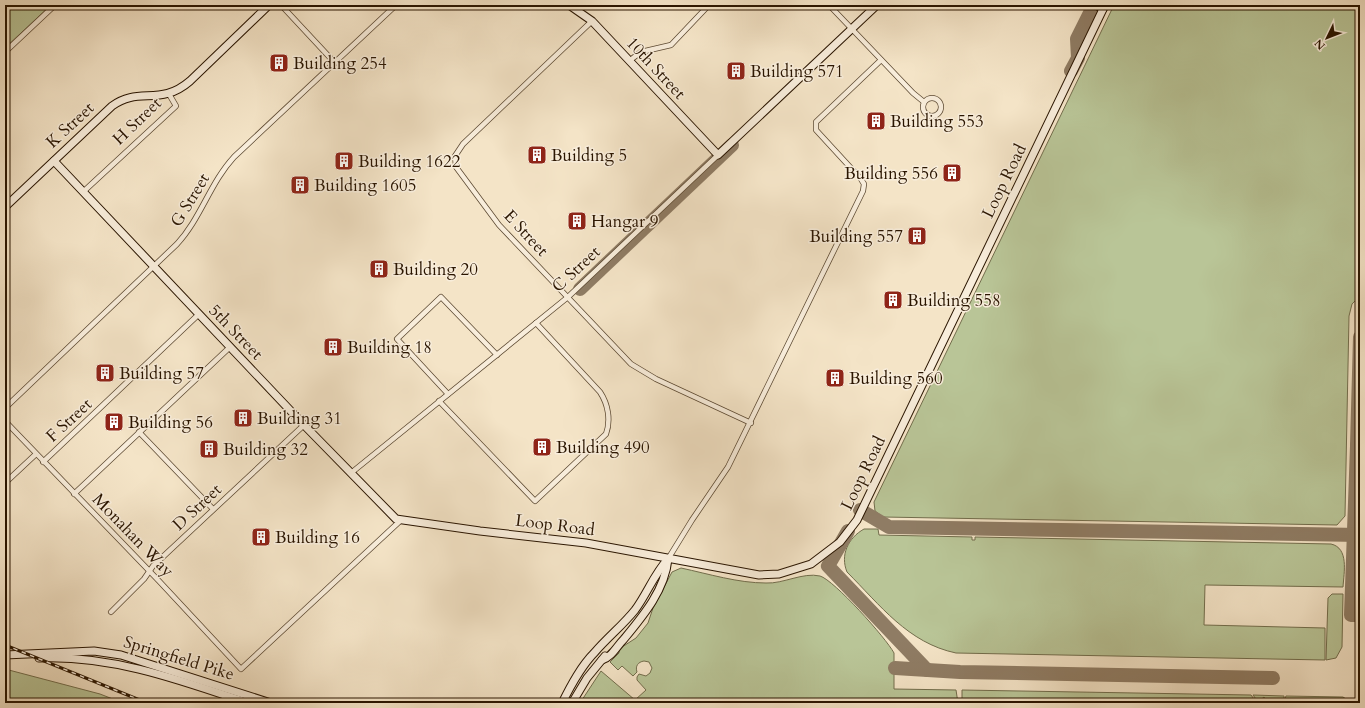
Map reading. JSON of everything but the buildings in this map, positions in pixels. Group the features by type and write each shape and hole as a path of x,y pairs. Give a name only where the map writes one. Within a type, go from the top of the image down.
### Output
{"street":[{"path":"5,52 54,5"},
{"name":"H Street","path":"83,192 176,106 169,94 190,81 269,5"},
{"path":"281,5 335,63"},
{"name":"G Street","path":"5,408 154,267 189,230 201,212 214,184 230,162 396,5"},
{"name":"10th Street","path":"569,5 592,21 718,155"},
{"path":"629,61 641,52 671,45 709,5"},
{"path":"829,5 881,60 924,102"},
{"name":"C Street","path":"351,473 568,297 877,5"},
{"path":"1096,5 1104,7"},
{"name":"Loop Road","path":"400,521 572,541 749,574 779,574 801,568 818,559 840,542 852,528 870,496 1104,7"},
{"name":"E Street","path":"592,21 463,144 456,153 454,159 458,171 489,213 624,358 637,368 751,423"},
{"path":"562,703 585,664 594,652 634,610 649,589 659,569 668,559 692,520 722,478 751,423 864,188 863,182 859,176 816,130 816,122 881,60"},
{"name":"K Street","path":"5,207 120,100 134,96 158,96 169,94"},
{"path":"929,98 935,98 939,102 940,111 933,116 927,115 923,109 924,102 929,98"},
{"name":"5th Street","path":"54,161 304,425 391,515 400,521"},
{"path":"448,394 397,339 441,297 497,355"},
{"name":"F Street","path":"43,462 199,314"},
{"path":"439,401 535,501 606,434 608,420 606,402 600,392 536,323"},
{"path":"74,494 230,348"},
{"name":"Monahan Way","path":"5,421 149,571 240,669 400,521"},
{"name":"D Street","path":"111,612 144,579 149,571 213,509 304,425"},
{"path":"140,432 213,509"},
{"name":"F Street","path":"5,482 36,454"},
{"path":"572,703 587,678 602,660 608,658 616,650 650,605 667,572 668,559"},
{"name":"Springfield Pike","path":"5,655 94,651 122,655 271,703"},
{"name":"Springfield Pike","path":"5,660 48,658 91,659 122,664 174,678 248,703"}],"green space":[{"path":"5,5 51,5 5,48"},
{"path":"1114,5 1360,5 1360,296 1352,304 1349,316 1345,516 1337,525 883,517 875,511 874,502"},
{"path":"864,529 878,529 879,535 972,537 972,540 975,540 975,537 1331,544 1337,546 1343,555 1343,587 1205,585 1204,625 1325,628 1325,660 956,653 923,641 909,632 883,609 847,572 844,559 845,553 850,542"},
{"path":"681,568 724,578 755,583 773,583 813,575 820,576 827,580 859,610 881,635 894,653 894,689 956,690 958,703 580,703 601,671 635,700 646,690 637,680 637,677 639,674 646,676 650,673 652,668 649,662 644,661 639,663 636,668 637,672 633,676 622,666 618,670 610,662 619,653 619,649 636,638 648,623 653,608 672,572"},
{"path":"1332,594 1343,594 1342,647 1336,658 1326,660 1328,598"},
{"path":"5,669 100,694 123,703 5,703"},
{"path":"962,690 1251,695 1257,703 962,703"},
{"path":"1253,695 1284,696 1284,699 1279,703 1276,703 1274,700 1268,703 1264,697 1258,702"},
{"path":"1286,696 1343,697 1346,699 1347,703 1286,703 1285,701 1283,703"}],"taxiway":[{"path":"1071,71 1078,58 1077,39 1094,5"},
{"path":"580,289 732,145"},
{"path":"1357,445 1360,337"},
{"path":"1360,436 1357,446 1351,615 1360,615"},
{"path":"860,510 889,527 1360,535"},
{"path":"848,531 828,566 927,670"},
{"path":"895,668 960,672 1273,678"}],"railway":[{"path":"5,645 147,703"}],"place":[{"name":"Building 254","path":"279,63"},
{"name":"Building 571","path":"736,71"},
{"name":"Building 553","path":"876,121"},
{"name":"Building 5","path":"537,155"},
{"name":"Building 1622","path":"344,161"},
{"name":"Building 556","path":"952,173"},
{"name":"Building 1605","path":"300,185"},
{"name":"Hangar 9","path":"577,221"},
{"name":"Building 557","path":"917,236"},
{"name":"Building 20","path":"379,269"},
{"name":"Building 558","path":"893,300"},
{"name":"Building 18","path":"333,347"},
{"name":"Building 57","path":"105,373"},
{"name":"Building 560","path":"835,378"},
{"name":"Building 31","path":"243,418"},
{"name":"Building 56","path":"114,422"},
{"name":"Building 490","path":"542,447"},
{"name":"Building 32","path":"209,449"},
{"name":"Building 16","path":"261,537"}]}
